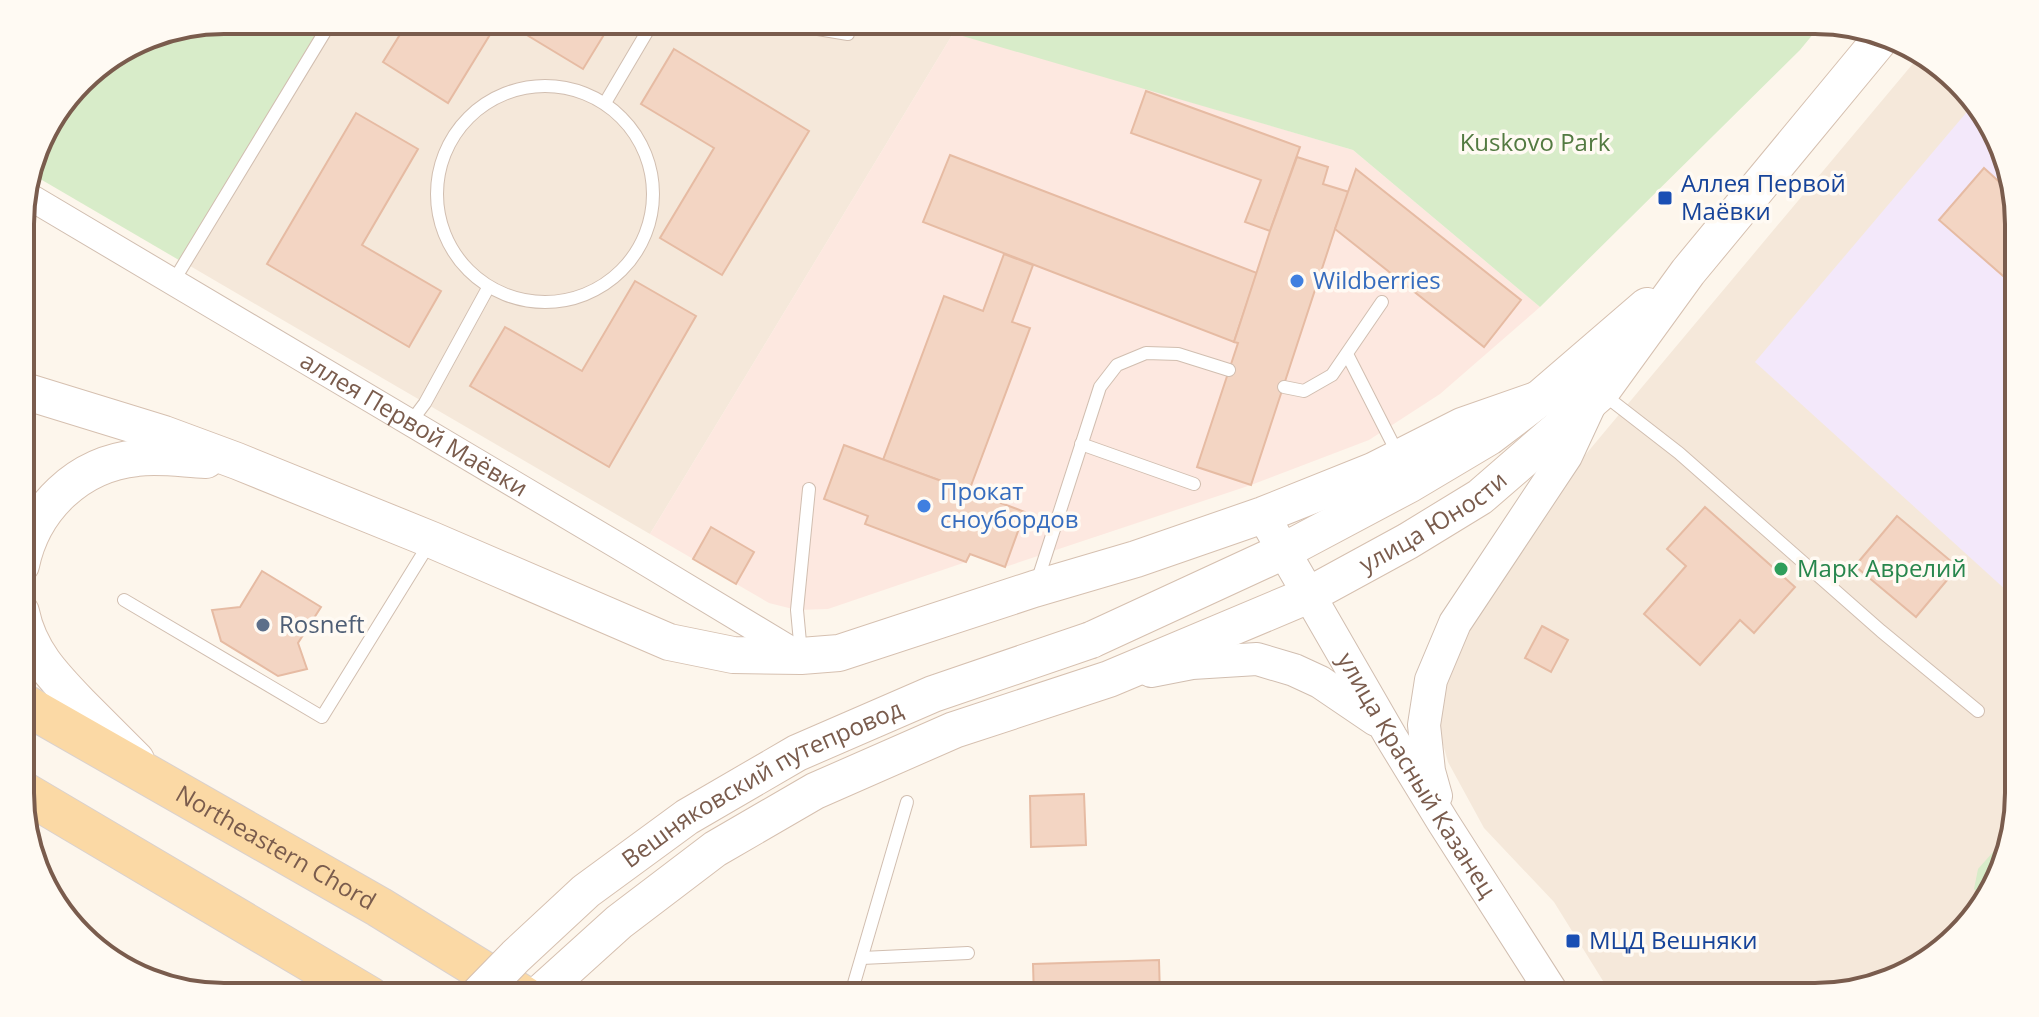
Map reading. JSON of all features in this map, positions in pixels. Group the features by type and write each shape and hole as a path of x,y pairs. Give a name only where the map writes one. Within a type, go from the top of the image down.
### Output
{"main road":[{"name":"улица Юности","path":"1109,679 1309,595 1480,497 1596,396 1688,272 1876,44"},
{"name":"улица Юности","path":"1091,640 1284,551 1410,484 1489,437 1539,399 1688,272"},
{"path":"34,394 164,434 237,461 432,540 669,642 733,655 801,656 839,653 1136,559 1263,515 1373,471 1462,426 1539,399"},
{"path":"34,526 67,486 113,462 138,457 237,461"},
{"name":"Вешняковский путепровод","path":"490,983 586,891 687,817 797,753 933,694 1091,640"},
{"path":"34,650 48,671 153,778"},
{"name":"Вешняковский путепровод","path":"551,983 619,922 715,849 815,791 954,730 1109,679"},
{"name":"Northeastern Chord","path":"34,710 379,907 502,983"},
{"path":"34,798 346,983"}],"street":[{"name":"аллея Первой Маёвки","path":"36,200 801,656"},
{"path":"1443,822 1429,771 1424,725 1431,680 1455,623 1566,456 1596,396"},
{"name":"улица Красный Казанец","path":"1263,515 1384,725 1546,983"},
{"path":"1109,679 1192,663 1257,659 1320,682 1384,725"}],"lane":[{"path":"173,282 324,34"},
{"path":"605,103 646,34"},
{"path":"563,87 605,103 638,137 654,183 648,231 622,272 581,297 534,303 488,288 449,248 445,234 435,194 450,140 479,107 519,88 563,87"},
{"path":"410,423 425,403 488,288"},
{"path":"1284,387 1304,391 1332,375 1382,302"},
{"path":"1034,589 1100,387 1117,365 1146,353 1178,354 1229,370"},
{"path":"1347,354 1399,457"},
{"path":"1596,396 1679,453 1881,631 1978,711"},
{"path":"1081,444 1194,484"},
{"path":"801,656 797,610 809,489"},
{"path":"124,600 322,717 432,540"},
{"path":"854,983 907,802"},
{"path":"862,958 968,953"}],"shaded area":[{"path":"323,34 953,34 650,534 185,263"},
{"path":"953,34 1353,150 1540,307 1440,394 1369,440 1251,485 1005,567 970,554 966,562 828,609 797,610 769,603 650,534"},
{"path":"1914,62 1949,90 1966,108 1991,151 1999,175 2005,224 2005,793 1999,842 1985,877 1958,918 1921,951 1876,973 1828,983 1604,983 1554,902 1484,828 1448,762 1439,730 1441,700 1450,666 1467,631 1543,511 1586,454"},
{"path":"1968,111 1991,151 1999,175 2005,224 2005,589 1755,362"}],"green space":[{"path":"211,34 323,34 184,263 39,179 59,129 73,108 99,81 129,59 151,48"},
{"name":"Kuskovo Park","path":"956,34 1813,34 1540,307 1353,150"},
{"path":"1997,847 1977,892 1974,889 1978,869"}],"building":[{"path":"400,34 490,34 448,103 383,62"},
{"path":"525,34 604,34 583,69"},
{"path":"674,49 809,131 722,275 660,238 714,148 641,104"},
{"path":"1146,91 1300,147 1270,231 1245,222 1261,180 1131,133"},
{"path":"356,113 418,149 362,245 441,291 409,347 267,264"},
{"path":"950,155 1257,273 1234,342 923,222"},
{"path":"1297,157 1328,167 1323,184 1349,192 1251,485 1197,467 1238,343 1234,342"},
{"path":"1984,168 2000,183 2005,224 2005,278 1939,220"},
{"path":"1356,169 1521,300 1484,347 1335,229"},
{"path":"1004,254 1033,265 1012,322 1030,328 969,491 883,460 944,296 983,311"},
{"path":"635,281 696,316 609,467 470,386 505,327 582,371"},
{"name":"Прокат сноубордов","path":"844,445 1025,512 1005,567 970,554 966,562 865,524 868,516 824,499"},
{"path":"1705,507 1795,587 1754,633 1740,620 1700,665 1644,614 1686,566 1667,549"},
{"path":"1897,516 1958,567 1916,617 1855,566"},
{"path":"711,527 754,552 736,584 693,559"},
{"name":"Rosneft","path":"262,571 321,607 298,643 307,669 278,676 221,641 212,610 240,607"},
{"path":"1542,626 1568,640 1551,672 1525,658"},
{"path":"1084,794 1086,845 1031,847 1030,796"},
{"path":"1159,960 1160,983 1034,983 1033,964"}],"place":[{"name":"Аллея Первой Маёвки","path":"1665,198"},
{"name":"Wildberries","path":"1297,281"},
{"name":"Прокат сноубордов","path":"924,506"},
{"name":"Марк Аврелий","path":"1781,569"},
{"name":"Rosneft","path":"263,625"},
{"name":"МЦД Вешняки","path":"1573,941"}]}
